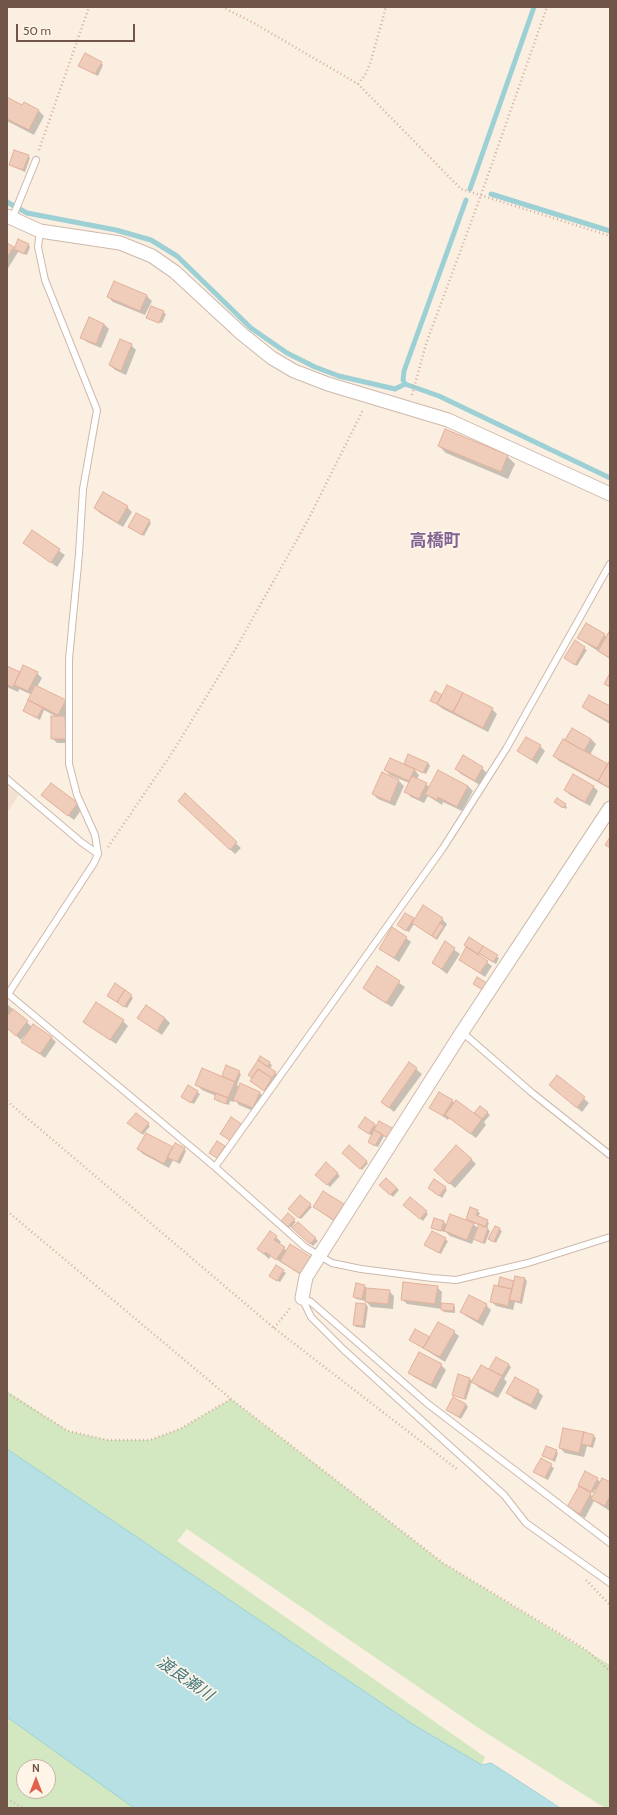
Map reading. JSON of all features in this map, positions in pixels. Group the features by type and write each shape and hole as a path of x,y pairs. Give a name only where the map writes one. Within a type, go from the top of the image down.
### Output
{"street":[{"path":"11,216 40,231 120,243 152,256 176,272 242,334 272,358 294,371 328,384 448,420 610,494"},
{"path":"298,1301 306,1277 462,1032 610,808"}],"lane":[{"path":"11,216 21,197 36,160"},
{"path":"40,231 38,247 45,280 96,410 83,489 79,554 69,659 69,725 70,764 77,796 95,835 98,854 94,863 7,994 215,1168 305,1248 332,1263 361,1269 456,1280 528,1263 610,1237"},
{"path":"215,1168 442,848 506,749 610,564"},
{"path":"7,779 81,842 98,854"},
{"path":"462,1032 531,1092 610,1155"},
{"path":"298,1301 311,1302 428,1404 610,1543"},
{"path":"298,1301 311,1317 344,1350 504,1495 526,1523 610,1583"}],"path":[{"path":"36,160 89,7"},
{"path":"222,7 292,45 358,84 460,189 610,236"},
{"path":"358,84 365,75 370,64 386,7"},
{"path":"408,407 426,344 481,195 547,7"},
{"path":"98,854 106,850 172,753 236,648 308,520 357,423 368,396"},
{"path":"7,1101 274,1328 459,1471"},
{"path":"7,1211 231,1399 443,1562 585,1649 610,1671"},
{"path":"274,1328 298,1301"},
{"path":"7,1393 68,1431 108,1440 150,1440 180,1429 231,1399"},
{"path":"585,1565 583,1572 586,1581 610,1605"},
{"path":"7,1798 23,1808"}],"shaded area":[{"path":"7,784 19,794 7,813"}],"green space":[{"path":"7,1391 68,1431 107,1440 150,1440 180,1429 231,1399 443,1563 610,1665 610,1808 605,1808 480,1729 187,1529 177,1541 485,1757 482,1765 414,1725 7,1449"},
{"path":"7,1717 102,1784 134,1808 7,1808"}],"water":[{"name":"渡良瀬川","path":"7,1449 414,1725 482,1765 491,1763 561,1808 134,1808 7,1717"}],"pier":[{"path":"490,1761 493,1761 563,1808 561,1808"}],"building":[{"path":"85,53 102,62 95,74 78,66"},
{"path":"7,97 22,105 24,102 39,110 29,130 7,119"},
{"path":"14,150 29,155 23,170 9,165"},
{"path":"18,239 29,244 24,254 14,249"},
{"path":"7,243 14,247 7,257"},
{"path":"114,281 147,295 140,311 107,297"},
{"path":"151,306 164,311 159,323 146,318"},
{"path":"89,317 104,324 96,344 80,338"},
{"path":"120,339 132,344 121,371 109,365"},
{"path":"445,429 508,455 501,472 438,446"},
{"path":"103,492 128,506 118,523 94,508"},
{"path":"136,513 150,520 142,535 128,527"},
{"path":"32,530 60,549 51,563 23,543"},
{"path":"586,623 605,634 597,648 577,638"},
{"path":"610,630 610,658 598,651"},
{"path":"575,640 585,647 575,665 564,658"},
{"path":"23,665 38,672 28,691 14,685"},
{"path":"7,666 20,672 13,687 7,685"},
{"path":"610,673 610,687 604,684"},
{"path":"35,685 66,700 58,715 28,700"},
{"path":"447,685 463,693 453,712 437,704"},
{"path":"435,691 442,695 437,704 430,701"},
{"path":"463,693 493,708 483,728 453,712"},
{"path":"589,695 610,706 610,722 582,707"},
{"path":"28,700 43,708 37,718 23,711"},
{"path":"51,716 65,716 66,739 51,739"},
{"path":"572,728 591,739 584,751 565,740"},
{"path":"526,737 541,745 532,760 517,751"},
{"path":"563,739 608,764 598,781 553,756"},
{"path":"408,754 428,763 423,773 404,764"},
{"path":"463,755 483,767 475,781 455,769"},
{"path":"390,758 415,769 409,781 384,770"},
{"path":"610,760 610,788 598,781"},
{"path":"438,770 468,786 457,807 438,797 437,800 425,794"},
{"path":"382,772 399,780 390,802 372,794"},
{"path":"573,774 594,786 585,802 564,790"},
{"path":"412,776 427,783 419,799 404,792"},
{"path":"51,783 78,803 68,816 41,795"},
{"path":"185,793 237,842 230,850 178,801"},
{"path":"557,798 566,804 563,808 554,802"},
{"path":"610,837 610,848 605,845"},
{"path":"423,905 443,918 432,936 412,923"},
{"path":"405,913 414,918 406,931 397,925"},
{"path":"440,923 444,926 436,938 432,936"},
{"path":"392,927 407,937 394,958 379,949"},
{"path":"469,937 483,946 478,954 464,945"},
{"path":"445,941 455,948 442,969 432,963"},
{"path":"483,946 498,955 493,962 479,953"},
{"path":"466,947 488,961 480,973 459,960"},
{"path":"377,966 400,981 386,1003 363,988"},
{"path":"477,977 487,983 483,990 473,984"},
{"path":"115,983 125,990 117,1002 107,996"},
{"path":"125,990 132,995 124,1007 117,1002"},
{"path":"96,1002 124,1020 110,1040 83,1022"},
{"path":"146,1005 165,1018 157,1031 137,1018"},
{"path":"13,1009 28,1021 16,1036 7,1028 7,1016"},
{"path":"33,1024 52,1037 40,1054 21,1042"},
{"path":"260,1056 270,1062 268,1067 258,1060"},
{"path":"258,1060 276,1072 272,1078 258,1069 252,1078 248,1075"},
{"path":"409,1062 417,1068 389,1108 381,1102"},
{"path":"226,1065 240,1071 235,1082 222,1076"},
{"path":"202,1068 235,1082 228,1098 195,1085"},
{"path":"258,1069 272,1078 264,1091 250,1081"},
{"path":"557,1075 585,1097 577,1108 549,1085"},
{"path":"240,1083 260,1092 253,1108 233,1100"},
{"path":"188,1085 198,1091 191,1103 181,1097"},
{"path":"439,1092 453,1100 443,1116 429,1108"},
{"path":"216,1093 228,1098 226,1104 214,1099"},
{"path":"456,1100 482,1119 471,1134 445,1115"},
{"path":"480,1106 488,1112 482,1119 474,1113"},
{"path":"136,1113 149,1123 141,1133 127,1123"},
{"path":"231,1117 243,1125 231,1141 220,1134"},
{"path":"365,1117 375,1124 369,1134 358,1127"},
{"path":"379,1121 394,1129 388,1138 374,1130"},
{"path":"374,1130 382,1134 375,1146 368,1142"},
{"path":"146,1133 173,1147 164,1164 137,1149"},
{"path":"217,1141 225,1146 217,1158 209,1153"},
{"path":"175,1143 185,1148 177,1162 167,1157"},
{"path":"349,1145 367,1161 360,1169 342,1153"},
{"path":"456,1145 472,1159 449,1184 434,1170"},
{"path":"326,1162 338,1173 327,1185 315,1175"},
{"path":"386,1178 397,1188 390,1195 379,1185"},
{"path":"434,1179 446,1187 439,1196 428,1188"},
{"path":"323,1191 344,1204 334,1220 313,1207"},
{"path":"300,1195 311,1204 299,1218 288,1209"},
{"path":"410,1197 427,1211 420,1219 403,1205"},
{"path":"470,1207 478,1210 476,1215 488,1220 485,1227 466,1219"},
{"path":"288,1213 295,1219 288,1227 281,1221"},
{"path":"450,1214 474,1223 467,1240 444,1231"},
{"path":"434,1218 444,1221 441,1231 431,1228"},
{"path":"298,1222 316,1238 310,1244 292,1228"},
{"path":"479,1224 488,1228 483,1243 473,1239"},
{"path":"495,1226 500,1228 494,1242 488,1239"},
{"path":"270,1231 277,1236 274,1240 285,1247 276,1260 266,1252 264,1254 257,1249"},
{"path":"432,1231 446,1238 439,1253 424,1245"},
{"path":"290,1244 314,1259 304,1276 280,1261"},
{"path":"276,1265 284,1270 277,1281 269,1276"},
{"path":"515,1276 525,1278 520,1302 509,1300"},
{"path":"500,1277 514,1281 512,1289 498,1286"},
{"path":"403,1282 438,1286 435,1304 401,1300"},
{"path":"356,1283 365,1285 362,1299 353,1297"},
{"path":"494,1285 512,1289 508,1306 490,1302"},
{"path":"366,1288 390,1290 388,1304 365,1302"},
{"path":"469,1295 487,1304 478,1321 460,1312"},
{"path":"356,1303 366,1304 363,1326 353,1325"},
{"path":"441,1303 454,1304 453,1311 441,1310"},
{"path":"438,1322 455,1331 440,1357 423,1348"},
{"path":"415,1329 430,1337 423,1348 409,1340"},
{"path":"419,1352 442,1364 431,1385 408,1373"},
{"path":"496,1357 509,1364 502,1376 489,1369"},
{"path":"481,1365 502,1376 493,1393 471,1382"},
{"path":"458,1374 470,1378 464,1399 452,1395"},
{"path":"515,1377 539,1390 531,1405 506,1393"},
{"path":"453,1397 466,1404 459,1417 446,1410"},
{"path":"563,1428 584,1432 579,1453 559,1448"},
{"path":"584,1432 594,1435 591,1446 581,1444"},
{"path":"546,1446 557,1450 553,1460 542,1456"},
{"path":"541,1458 552,1464 545,1478 533,1472"},
{"path":"585,1471 598,1478 591,1492 578,1485"},
{"path":"602,1478 610,1482 610,1496 605,1506 591,1499"},
{"path":"579,1486 591,1493 580,1514 567,1507"}],"waterway":[{"path":"470,189 534,7"},
{"path":"491,194 610,231"},
{"path":"405,384 403,380 404,371 466,200"},
{"path":"7,202 27,213 116,230 151,240 177,256 251,328 287,353 315,367 339,376 395,389 405,384 439,396 610,478"}],"district":[{"name":"高橋町","path":"435,541"}]}
